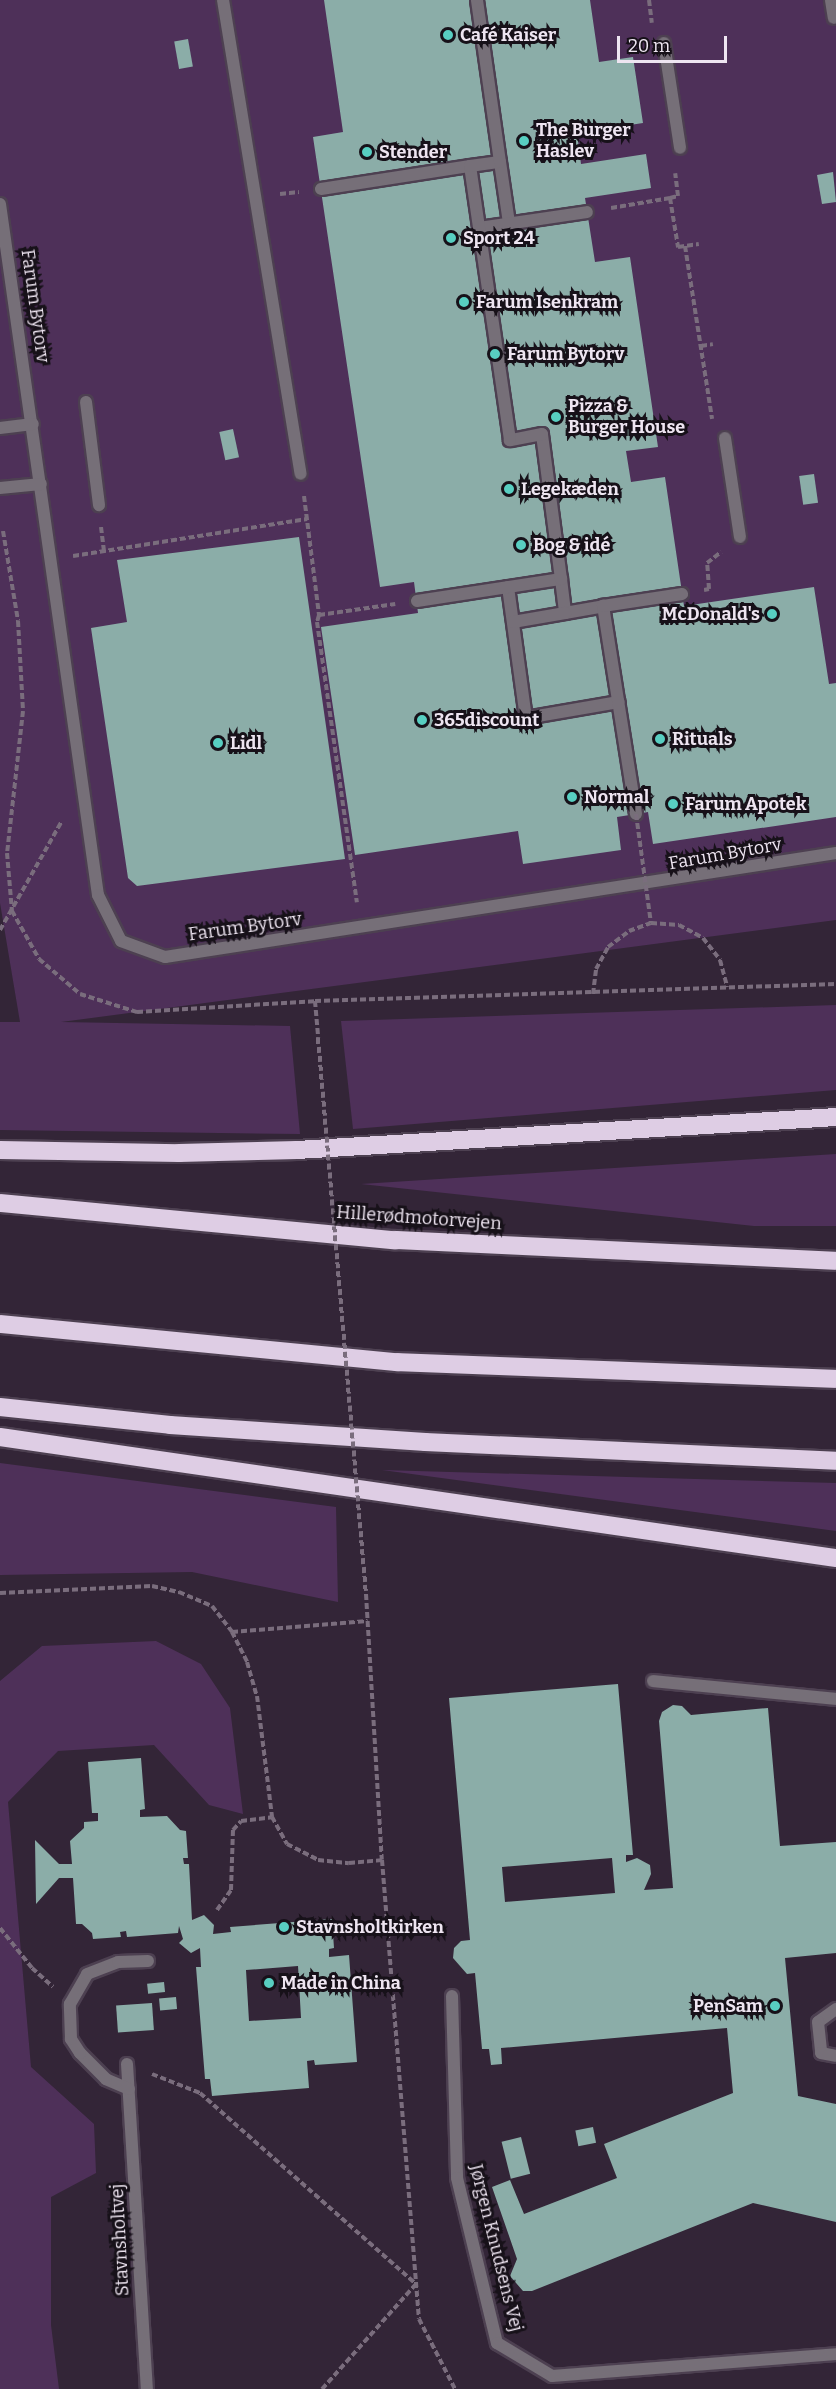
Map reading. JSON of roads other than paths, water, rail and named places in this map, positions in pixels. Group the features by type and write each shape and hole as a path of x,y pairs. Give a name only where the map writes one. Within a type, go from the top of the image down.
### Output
{"highway":[{"path":"0,1150 179,1153 297,1150 836,1117"},
{"name":"Hillerødmotorvejen","path":"0,1203 395,1240 836,1261"},
{"path":"0,1324 397,1362 836,1379"},
{"path":"0,1407 170,1425 425,1442 836,1461"},
{"path":"0,1437 836,1558"}],"street":[{"path":"223,0 301,474"},
{"path":"477,0 509,223"},
{"path":"831,0 834,18"},
{"path":"664,43 680,148"},
{"path":"321,189 500,162"},
{"path":"470,166 510,440 542,434 565,613"},
{"name":"Farum Bytorv","path":"0,204 98,895 121,941 165,957 836,853"},
{"path":"479,228 587,212"},
{"path":"86,402 99,505"},
{"path":"0,428 33,424"},
{"path":"725,438 740,537"},
{"path":"0,488 41,484"},
{"path":"417,601 561,579"},
{"path":"508,587 526,718 619,702"},
{"path":"513,621 682,594"},
{"path":"603,606 636,814"},
{"path":"653,1681 836,1699"},
{"path":"129,2089 106,2079 80,2054 70,2038 70,2004 87,1974 118,1962 148,1961"},
{"name":"Jørgen Knudsens Vej","path":"452,1996 457,2178 498,2343 552,2376 836,2354"},
{"path":"836,2009 818,2022 821,2053 836,2056"},
{"name":"Stavnsholtvej","path":"127,2064 147,2389"}],"place":[{"name":"Café Kaiser","path":"448,35"},
{"name":"The Burger Haslev","path":"524,141"},
{"name":"Stender","path":"367,152"},
{"name":"Sport 24","path":"451,238"},
{"name":"Farum Isenkram","path":"464,302"},
{"name":"Farum Bytorv","path":"495,354"},
{"name":"Pizza & Burger House","path":"556,417"},
{"name":"Legekæden","path":"509,489"},
{"name":"Bog & idé","path":"521,545"},
{"name":"McDonald's","path":"772,614"},
{"name":"365discount","path":"422,720"},
{"name":"Rituals","path":"660,739"},
{"name":"Lidl","path":"218,743"},
{"name":"Normal","path":"572,797"},
{"name":"Farum Apotek","path":"673,804"},
{"name":"Stavnsholtkirken","path":"284,1927"},
{"name":"Made in China","path":"269,1983"},
{"name":"PenSam","path":"775,2006"}]}
